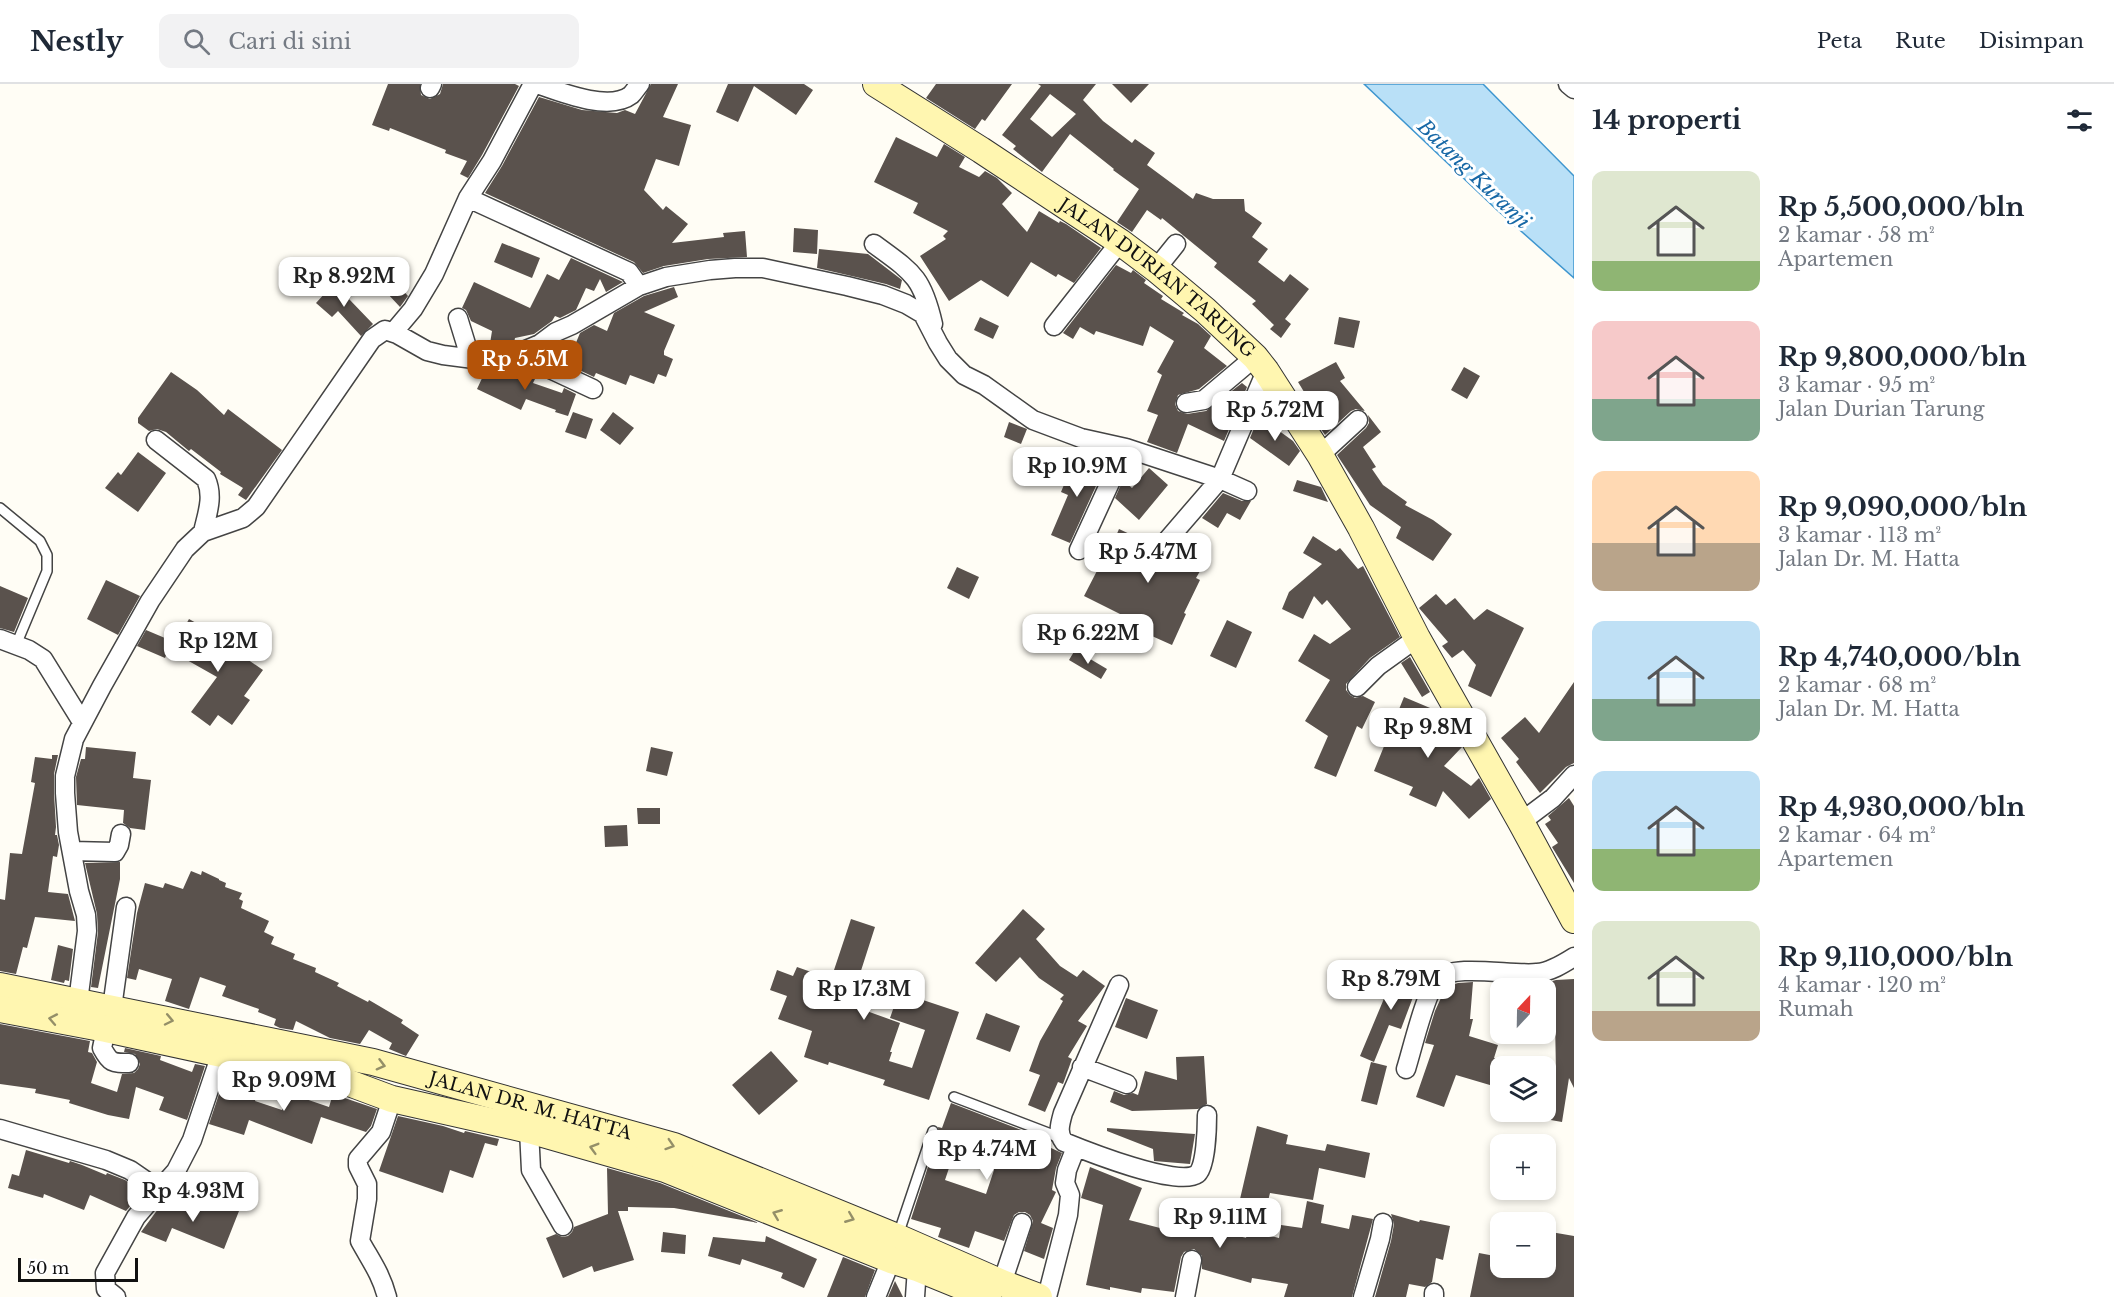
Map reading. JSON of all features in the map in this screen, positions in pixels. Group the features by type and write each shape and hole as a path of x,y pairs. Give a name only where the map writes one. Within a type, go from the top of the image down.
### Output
{"main road":[{"name":"JALAN DURIAN TARUNG","path":"876,84 1120,242 1205,310 1260,364 1320,455 1361,528 1417,638 1574,920"},
{"name":"JALAN DR. M. HATTA","path":"0,986 78,1002 109,1018 221,1054 340,1080 392,1099 529,1130 665,1168 894,1249 995,1290"},
{"name":"JALAN DR. M. HATTA","path":"0,1009 109,1018 372,1062 674,1146 894,1249 917,1268 995,1290 1040,1297"}],"street":[{"path":"397,334 397,328 413,309 434,274 468,198 492,161 535,84 573,97 611,102 630,96 635,85"},
{"path":"573,97 587,84"},
{"path":"1568,84 1574,89"},
{"path":"468,198 629,272 639,286"},
{"path":"1054,326 1120,242"},
{"path":"874,244 910,271 921,285 938,343"},
{"path":"1156,269 1176,244"},
{"path":"78,1002 87,931 86,915 79,891 67,822 65,776 74,739 171,568 185,549 203,532 243,518 256,507 302,443 342,379 372,339 385,330 427,351 497,362 540,344 556,332 639,286 666,278 710,270 763,268 856,288 906,304 923,314 948,359 964,375 984,385 1033,420 1081,438 1126,448 1220,479 1247,491"},
{"path":"458,318 470,357"},
{"path":"518,354 593,389"},
{"path":"1186,403 1204,400 1260,364"},
{"path":"1164,544 1220,479 1260,364"},
{"path":"1320,455 1358,420"},
{"path":"156,440 206,479 211,497 203,532"},
{"path":"1079,550 1126,448"},
{"path":"1357,687 1378,666 1417,638"},
{"path":"8,642 29,650 43,659 82,722"},
{"path":"1521,822 1553,798 1574,775"},
{"path":"72,851 115,852 121,834"},
{"path":"126,907 109,1018 102,1048 108,1059 114,1063 129,1063"},
{"path":"1406,1069 1429,996 1436,980 1444,974 1457,970 1538,973 1574,957"},
{"path":"1119,985 1059,1125 1060,1138 1070,1145 1139,1169 1172,1176 1192,1176 1200,1170 1206,1142 1207,1115"},
{"path":"116,1297 106,1289 105,1273 136,1217 176,1172 192,1140 221,1054"},
{"path":"1082,1067 1127,1084"},
{"path":"387,1297 376,1266 360,1240 367,1199 367,1184 358,1166 358,1159 381,1132 392,1099"},
{"path":"0,1129 106,1160 164,1184 225,1200"},
{"path":"529,1130 531,1170 563,1226"},
{"path":"1047,1297 1068,1215 1070,1195 1065,1183 1070,1145"},
{"path":"995,1290 1022,1223"},
{"path":"1363,1297 1383,1223"},
{"path":"876,1297 894,1249"},
{"path":"1185,1297 1192,1260"},
{"path":"915,1297 917,1268"}],"lane":[{"path":"0,508 40,541 47,555 47,571 8,642"},
{"path":"954,1097 1051,1134 1070,1145"},
{"path":"894,1249 933,1131"}],"water":[{"name":"Batang Kuranji","path":"1364,84 1483,84 1574,176 1574,278 1497,210"}],"building":[{"path":"388,84 420,84 421,95 430,99 440,94 443,84 515,84 519,86 468,178 460,174 467,161 445,153 446,150 390,128 389,131 372,125"},
{"path":"651,84 678,84 663,117 691,125 679,166 656,159 644,190 663,210 666,206 688,224 672,243 724,237 723,233 745,231 747,257 708,259 664,266 643,273 634,262 485,193 539,97 582,110 617,113 625,110 635,114"},
{"path":"728,84 804,84 813,90 796,115 754,86 738,122 716,112"},
{"path":"936,84 1012,84 985,121 982,119 975,129 926,98"},
{"path":"1038,84 1096,84 1083,100 1103,121 1132,143 1135,139 1155,153 1147,165 1193,199 1196,193 1213,199 1244,199 1245,211 1262,223 1252,237 1268,249 1258,262 1284,282 1290,274 1309,289 1285,319 1291,324 1281,338 1270,329 1274,325 1252,304 1256,301 1214,267 1217,263 1162,218 1161,220 1147,210 1132,232 1117,222 1139,189 1070,134 1042,172 1013,149 1016,146 1002,135 1041,86","holes":["1050,94 1076,114 1052,137 1030,119"]},
{"path":"1112,84 1149,84 1131,103"},
{"path":"896,137 937,157 944,144 965,157 959,167 979,177 985,171 997,178 1012,193 1002,204 1027,232 1039,211 1059,223 1060,221 1066,224 1101,248 1074,283 1058,274 1056,277 1031,262 1008,297 981,280 949,301 920,256 946,239 943,236 948,231 913,213 918,203 874,182"},
{"path":"794,228 818,230 817,254 793,252"},
{"path":"502,243 540,258 532,278 494,262"},
{"path":"819,249 868,254 902,280 900,289 817,268"},
{"path":"571,258 623,282 606,292 600,279 594,291 586,288 576,310 560,318 555,316 552,321 534,334 515,338 514,343 489,350 492,331 471,321 466,310 462,308 474,282 530,308 547,274 559,280"},
{"path":"1116,265 1131,273 1133,270 1146,280 1144,283 1163,296 1161,299 1198,324 1211,336 1204,348 1227,366 1199,389 1178,395 1175,404 1178,411 1187,414 1206,411 1242,383 1247,387 1224,441 1188,424 1177,453 1147,442 1158,415 1147,411 1162,375 1157,372 1174,341 1150,326 1143,346 1096,331 1094,335 1080,327 1073,339 1063,333"},
{"path":"336,281 352,295 349,299 373,324 361,336 338,311 332,317 316,303"},
{"path":"397,284 408,296 400,307 387,293"},
{"path":"674,287 678,297 644,312 675,325 664,351 664,355 673,359 666,377 658,374 654,384 630,375 626,385 596,373 594,377 556,359 561,345 573,350 580,333 594,325 607,331 614,313 644,296"},
{"path":"980,317 999,326 993,339 974,330"},
{"path":"1339,317 1360,321 1354,348 1334,344"},
{"path":"1336,362 1345,378 1340,381 1365,411 1356,409 1351,411 1325,435 1319,426 1323,423 1298,382"},
{"path":"517,366 537,375 533,383 562,393 564,388 576,394 568,416 526,399 521,410 477,389 484,374 496,379 499,373"},
{"path":"1464,367 1480,376 1467,399 1451,390"},
{"path":"171,372 197,390 224,415 228,409 282,450 246,500 238,495 243,488 220,474 221,472 191,449 189,451 166,432 157,429 149,431 138,423 138,418"},
{"path":"573,412 593,419 586,439 565,432"},
{"path":"613,412 634,428 620,445 600,430"},
{"path":"1368,415 1381,432 1363,447 1376,467 1372,469 1383,485 1407,502 1405,505 1433,520 1452,534 1433,561 1396,538 1401,527 1370,505 1337,455 1366,428 1369,423"},
{"path":"1257,421 1266,424 1267,422 1293,441 1300,451 1289,466 1250,438"},
{"path":"1009,422 1027,429 1021,444 1004,437"},
{"path":"138,452 166,473 138,512 105,488 118,472 121,475"},
{"path":"1086,456 1106,464 1070,543 1051,535 1068,495 1061,492 1068,475 1076,479"},
{"path":"1149,468 1168,485 1139,520 1115,498 1123,480 1132,488"},
{"path":"1297,480 1321,487 1328,502 1293,491"},
{"path":"1223,493 1242,501 1251,501 1240,520 1227,513 1218,528 1202,518"},
{"path":"1119,529 1153,545 1156,552 1161,555 1171,553 1180,557 1177,554 1184,540 1210,554 1196,578 1200,580 1172,645 1134,628 1136,622 1084,596 1100,565 1103,566"},
{"path":"1313,536 1336,551 1340,548 1358,569 1363,566 1400,637 1370,658 1346,684 1346,690 1350,695 1355,698 1363,696 1375,702 1362,729 1357,726 1336,777 1314,768 1328,736 1305,721 1330,680 1298,661 1314,634 1330,644 1351,629 1327,600 1322,605 1314,596 1303,619 1282,609 1289,592 1322,564 1303,553"},
{"path":"957,567 979,577 969,599 947,588"},
{"path":"106,580 140,596 118,635 87,619"},
{"path":"0,586 28,598 14,632 0,628"},
{"path":"1436,594 1446,605 1455,598 1474,620 1487,609 1524,628 1491,697 1468,686 1476,665 1463,650 1452,658 1442,646 1448,642 1419,608"},
{"path":"189,619 230,642 228,646 263,670 244,696 250,700 232,725 218,715 210,726 191,712 217,677 171,651"},
{"path":"1227,620 1252,632 1236,668 1210,656"},
{"path":"146,630 172,641 165,658 137,646"},
{"path":"1075,650 1107,669 1101,679 1069,660"},
{"path":"1410,657 1430,692 1422,697 1401,663"},
{"path":"1574,682 1574,763 1566,767 1540,793 1516,762 1519,759 1501,738 1525,717 1539,733"},
{"path":"1404,697 1442,713 1448,723 1444,727 1462,747 1444,766 1471,786 1479,778 1491,799 1469,819 1443,791 1436,807 1409,795 1413,787 1374,771"},
{"path":"86,747 136,752 133,778 151,780 145,830 130,828 123,823 124,810 77,805 76,777 81,759 85,759"},
{"path":"651,747 673,752 667,776 646,771"},
{"path":"52,755 58,755 54,774 54,793 55,835 57,835 59,845 57,857 53,856 48,892 68,894 75,921 35,917 27,948 23,947 16,974 0,971 0,899 5,900 10,853 22,854 35,783 31,782 35,757 52,759"},
{"path":"1569,798 1574,806 1574,883 1552,847 1558,843 1545,824 1551,820 1548,816"},
{"path":"637,808 660,808 660,824 638,824"},
{"path":"627,825 628,846 605,847 604,826"},
{"path":"120,862 120,879 98,988 91,987 98,932 97,914 85,863"},
{"path":"191,871 201,875 202,871 226,883 225,887 242,893 239,899 243,901 241,908 269,921 264,932 274,937 271,944 295,954 293,959 316,968 315,972 339,983 337,986 368,1002 369,1000 403,1020 401,1023 419,1035 406,1056 389,1049 392,1043 369,1030 360,1044 330,1038 296,1021 293,1030 280,1028 274,1025 276,1019 258,1012 259,1009 222,996 226,986 200,977 189,1009 165,1001 172,979 139,969 136,980 127,978 137,913 145,883 163,888 165,883 183,889"},
{"path":"1023,909 1045,929 1036,939 1060,966 1077,977 1083,970 1105,986 1078,1021 1087,1026 1068,1057 1072,1059 1063,1084 1058,1082 1045,1112 1028,1105 1040,1075 1029,1071 1040,1041 1063,1001 1060,999 1064,995 1039,978 1020,957 996,982 975,963"},
{"path":"851,919 875,927 850,1005 900,1023 889,1061 912,1068 925,1030 890,1018 899,992 959,1012 929,1100 883,1085 885,1080 829,1062 828,1065 804,1057 812,1031 778,1019 787,996 770,990 777,970 793,976 797,967 831,979"},
{"path":"58,945 73,949 69,981 65,980 64,983 51,980"},
{"path":"1392,970 1421,976 1401,1029 1389,1025 1374,1062 1360,1056 1388,989"},
{"path":"1574,979 1574,1088 1569,1078 1562,1122 1556,1121 1556,980"},
{"path":"1473,982 1470,1019 1473,1019 1469,1036 1498,1045 1495,1056 1490,1056 1490,1085 1456,1075 1444,1107 1416,1097 1434,1045 1425,1043 1435,1011 1446,987"},
{"path":"1126,998 1158,1010 1147,1039 1115,1027"},
{"path":"986,1013 1020,1026 1010,1052 976,1039"},
{"path":"0,1024 90,1041 88,1052 92,1053 97,1062 91,1083 117,1092 122,1074 134,1073 140,1064 135,1054 124,1052 125,1048 161,1056 160,1060 192,1072 195,1064 205,1066 187,1120 159,1110 164,1097 136,1087 129,1119 69,1103 70,1100 35,1093 36,1089 0,1084"},
{"path":"771,1051 798,1081 759,1115 732,1085"},
{"path":"1204,1056 1207,1104 1198,1109 1132,1111 1110,1102 1114,1091 1124,1095 1133,1093 1138,1095 1145,1071 1177,1080 1176,1057"},
{"path":"1371,1062 1387,1066 1377,1105 1361,1101"},
{"path":"226,1073 260,1084 255,1101 282,1110 288,1093 329,1107 333,1094 377,1109 371,1126 366,1132 321,1117 312,1144 249,1120 244,1135 209,1124"},
{"path":"951,1103 1042,1138 1040,1143 1062,1153 1056,1168 1052,1190 1056,1192 1041,1223 1053,1228 1044,1259 1024,1251 1033,1221 1025,1212 1014,1215 1004,1241 975,1231 969,1248 938,1237 941,1228 911,1219 939,1133 938,1127 942,1128","holes":["953,1156 994,1170 986,1194 945,1180"]},
{"path":"398,1116 464,1133 465,1131 499,1139 497,1146 485,1143 473,1178 450,1170 443,1193 379,1171"},
{"path":"1257,1126 1288,1135 1286,1144 1325,1151 1327,1144 1370,1153 1365,1178 1319,1168 1313,1200 1270,1193 1267,1205 1240,1199"},
{"path":"1107,1128 1195,1134 1190,1164 1154,1161 1153,1149 1107,1131"},
{"path":"26,1150 69,1163 70,1161 106,1175 107,1173 125,1180 142,1192 126,1211 90,1195 84,1210 44,1194 43,1198 8,1188 12,1174 19,1176"},
{"path":"1090,1167 1142,1188 1129,1220 1160,1228 1160,1224 1180,1228 1182,1220 1246,1238 1248,1230 1279,1238 1281,1225 1302,1228 1307,1201 1324,1205 1321,1223 1349,1229 1352,1215 1373,1219 1352,1297 1284,1297 1288,1284 1252,1278 1251,1283 1202,1269 1202,1256 1194,1249 1184,1252 1181,1257 1174,1292 1142,1288 1141,1293 1086,1285 1103,1205 1081,1198"},
{"path":"607,1168 660,1183 759,1223 674,1208 628,1207 628,1211 618,1211 634,1260 594,1272 592,1266 563,1278 546,1238 556,1234 562,1237 568,1236 574,1227 608,1214"},
{"path":"192,1199 221,1210 239,1211 224,1249 172,1228 166,1242 141,1232 164,1201 188,1211"},
{"path":"1391,1214 1419,1222 1420,1220 1450,1226 1443,1260 1436,1258 1432,1282 1425,1287 1409,1284 1406,1297 1375,1297 1391,1241 1394,1224"},
{"path":"663,1232 686,1235 685,1254 661,1252"},
{"path":"1556,1233 1574,1236 1574,1297 1470,1297 1479,1253 1490,1255 1490,1278 1556,1278"},
{"path":"766,1236 817,1259 804,1288 781,1278 783,1273 742,1259 740,1265 708,1256 713,1237 765,1242"},
{"path":"843,1257 875,1270 865,1297 827,1297"},
{"path":"895,1281 903,1297 888,1297"}]}
